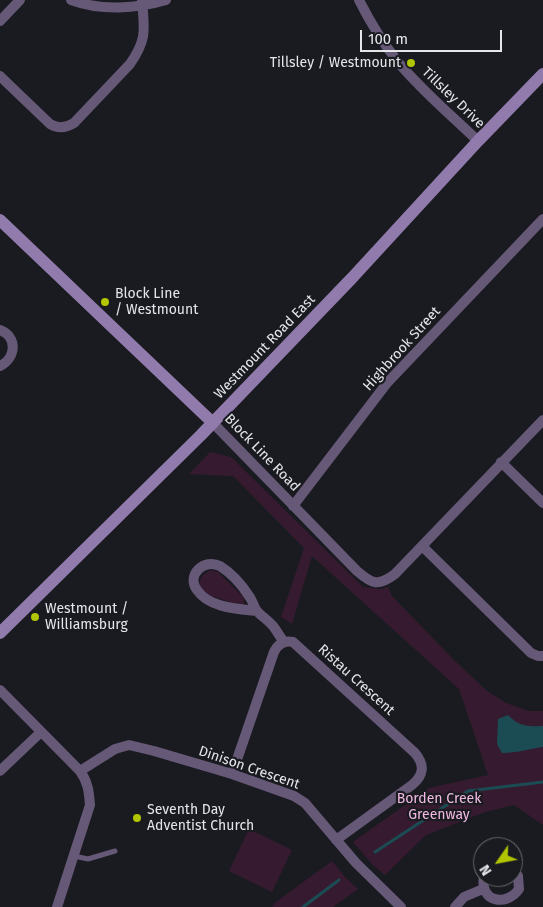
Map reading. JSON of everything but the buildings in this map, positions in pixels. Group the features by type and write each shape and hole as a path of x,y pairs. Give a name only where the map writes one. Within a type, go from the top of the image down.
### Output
{"main road":[{"name":"Westmount Road East","path":"0,633 213,423 543,74"},
{"name":"Block Line Road","path":"0,220 213,423"}],"street":[{"path":"0,21 20,0"},
{"path":"71,0 82,4 113,8 142,2 166,0"},
{"name":"Tillsley Drive","path":"359,0 398,61 418,84 478,141"},
{"path":"0,76 54,127 68,127 130,64 136,55 143,42 144,34 142,2"},
{"name":"Highbrook Street","path":"293,506 387,383 543,219"},
{"path":"0,330 10,336 13,349 10,358 0,366"},
{"path":"543,420 422,546 531,653 543,656"},
{"name":"Block Line Road","path":"213,423 357,571 372,582 386,581 422,546"},
{"path":"501,462 543,502"},
{"path":"232,774 274,652 284,642 273,626 257,611 242,586 220,566 206,564 197,570 194,586 200,594 218,604 234,609 257,611"},
{"name":"Ristau Crescent","path":"284,642 293,642 298,645 415,753 423,768 422,774 412,785 336,840"},
{"path":"0,690 80,771 86,780 89,790 90,805 57,907"},
{"path":"0,771 42,732"},
{"name":"Dinison Crescent","path":"80,771 114,749 129,745 154,750 232,774 294,796 305,802 356,863 401,907"},
{"path":"483,887 486,895 497,902 503,902 516,895 518,887"},
{"path":"455,907 464,897 483,890"}],"lane":[{"path":"74,856 88,859 115,850"}],"green space":[{"name":"Borden Creek Greenway","path":"210,452 231,457 363,587 382,589 388,587 392,596 487,691 506,703 529,711 543,711 543,825 514,805 485,812 426,835 385,875 373,865 353,842 429,788 488,775 459,689 312,556 292,624 281,617 304,548 233,476 189,474"},
{"path":"211,570 218,572 244,598 244,604 241,606 206,594 199,587 202,577"},
{"path":"249,829 292,850 272,892 229,871"},
{"path":"332,861 358,889 333,907 272,907 276,902"}],"water":[{"path":"508,715 516,722 524,725 543,726 543,747 502,753 497,744 498,719"}],"waterway":[{"path":"375,852 468,791 543,782"},
{"path":"303,907 339,880"}],"place":[{"name":"Tillsley / Westmount","path":"411,63"},
{"name":"Block Line / Westmount","path":"105,302"},
{"name":"Westmount / Williamsburg","path":"35,617"},
{"name":"Seventh Day Adventist Church","path":"137,818"}]}
